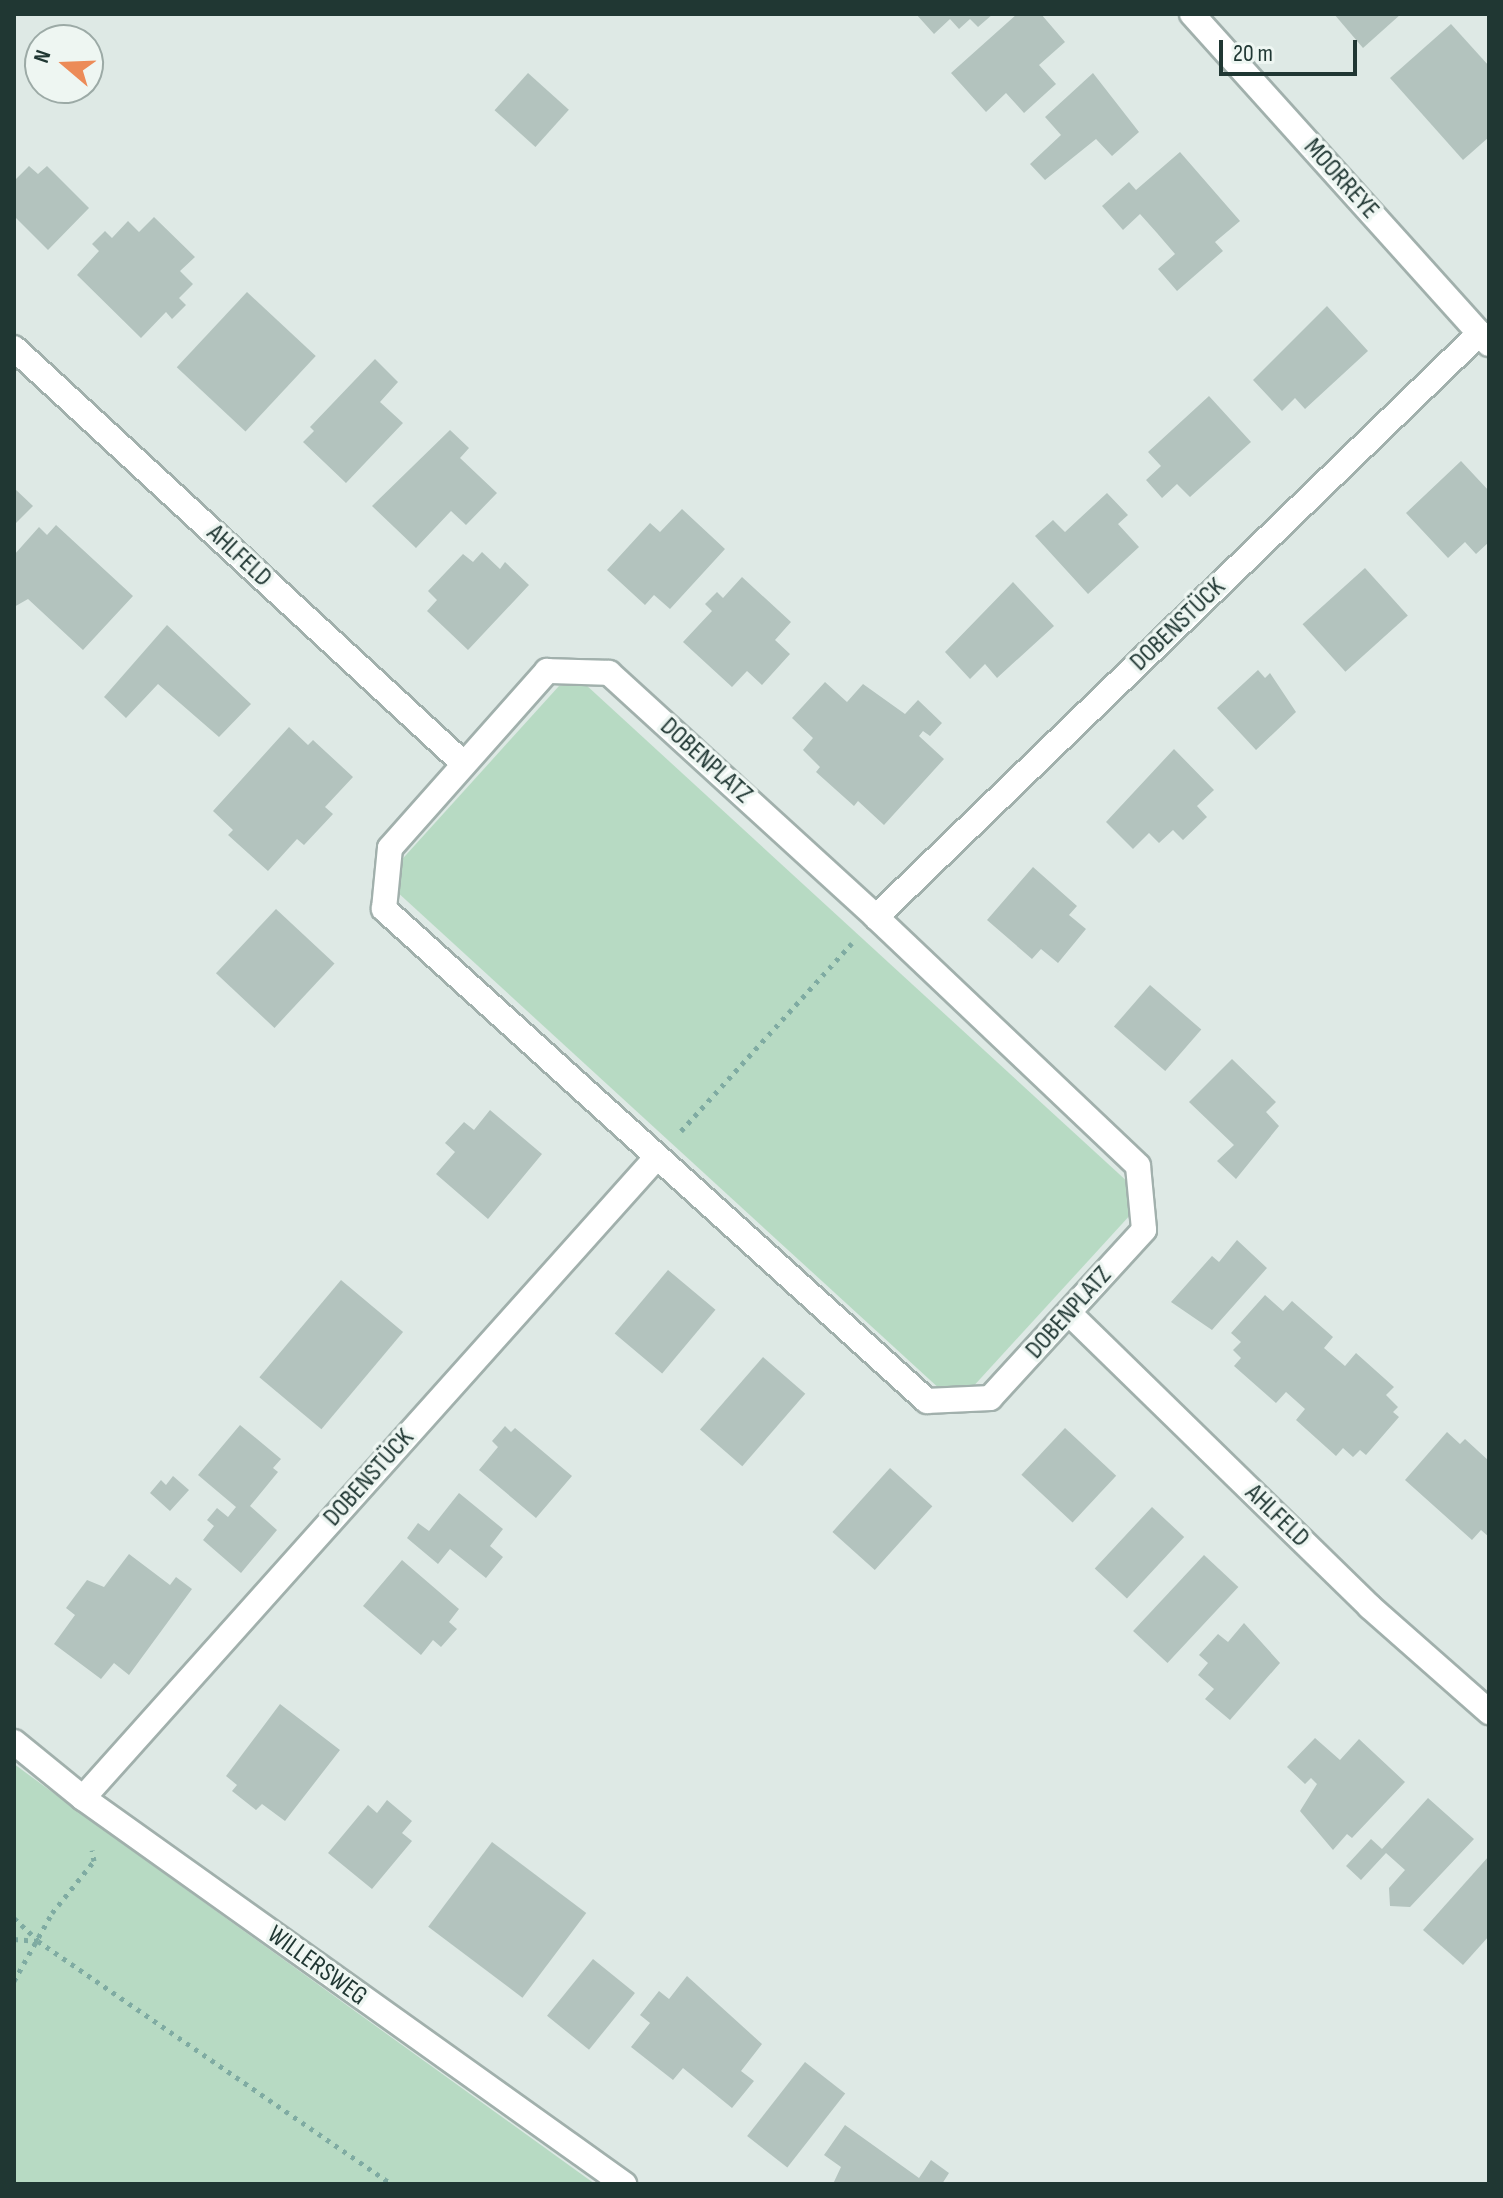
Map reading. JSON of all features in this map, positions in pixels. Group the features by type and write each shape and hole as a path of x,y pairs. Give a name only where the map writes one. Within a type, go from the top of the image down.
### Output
{"street":[{"name":"MOORREYE","path":"1192,14 1484,339"},
{"name":"DOBENSTÜCK","path":"876,917 1484,339"},
{"name":"AHLFELD","path":"14,348 463,763"},
{"name":"DOBENPLATZ","path":"547,671 609,673 876,917 1138,1166 1144,1230 990,1398 927,1401 384,909 390,848 547,671"},
{"name":"DOBENSTÜCK","path":"83,1798 656,1158"},
{"name":"AHLFELD","path":"1070,1314 1370,1607 1489,1712"},
{"name":"WILLERSWEG","path":"14,1742 83,1798 624,2184"}],"path":[{"path":"656,1158 876,917"},
{"path":"14,1981 52,1913 94,1861"},
{"path":"14,1918 38,1941 392,2184"},
{"path":"14,1939 38,1941"}],"green space":[{"path":"585,684 1130,1184 1132,1213 970,1390 942,1391 395,890 396,866 559,686"},
{"path":"14,1764 112,1836 595,2184 14,2184"}],"building":[{"path":"916,14 993,14 978,27 970,19 959,29 950,19 934,34"},
{"path":"1017,14 1041,14 1065,42 1039,65 1056,84 1024,113 1006,93 986,112 951,73"},
{"path":"1334,14 1401,14 1363,48"},
{"path":"1451,24 1489,66 1489,137 1463,160 1390,78"},
{"path":"528,73 569,110 535,147 495,110"},
{"path":"1093,73 1139,132 1112,156 1096,139 1045,180 1030,164 1061,135 1045,117"},
{"path":"1180,152 1240,221 1215,242 1223,251 1177,291 1158,269 1175,254 1157,233 1140,214 1123,230 1102,206 1129,182 1136,190"},
{"path":"29,166 38,174 47,166 89,208 48,250 14,216 14,181"},
{"path":"154,217 195,257 180,271 193,284 179,298 186,305 172,319 166,312 141,338 77,275 99,251 92,244 105,231 112,238 128,221 139,232"},
{"path":"247,292 316,356 246,431 177,367"},
{"path":"1327,306 1368,351 1305,409 1295,398 1282,411 1253,380"},
{"path":"375,359 398,382 380,402 403,423 346,483 303,442 314,431 310,427"},
{"path":"1209,396 1251,442 1190,497 1177,484 1162,498 1146,480 1161,466 1148,452"},
{"path":"450,430 469,448 460,458 497,493 466,525 451,511 416,548 372,506"},
{"path":"1461,461 1489,491 1489,542 1476,554 1465,542 1448,558 1406,513"},
{"path":"14,488 33,506 14,525"},
{"path":"1107,493 1128,515 1118,524 1139,547 1088,594 1035,536 1053,520 1065,532"},
{"path":"682,509 725,549 670,609 654,595 645,605 607,570 650,523 660,532"},
{"path":"56,525 133,596 83,650 28,599 14,607 14,555 39,527 47,535"},
{"path":"482,552 500,569 505,562 529,585 468,650 427,611 437,600 428,591 463,554 473,562"},
{"path":"1365,568 1408,616 1345,672 1303,624"},
{"path":"742,577 791,622 775,640 790,654 762,685 747,671 732,687 683,642 712,611 705,604 717,592 723,598"},
{"path":"1013,582 1054,626 997,678 985,664 970,679 945,652"},
{"path":"167,625 251,704 219,737 158,684 126,718 104,697"},
{"path":"1258,670 1265,678 1270,673 1296,712 1256,750 1217,708"},
{"path":"825,682 847,702 863,684 905,714 918,700 942,723 930,736 923,731 919,736 944,759 884,825 858,801 854,806 816,772 820,767 803,750 813,738 792,718"},
{"path":"289,727 308,745 313,740 353,777 325,807 333,814 304,845 297,839 268,871 228,835 233,830 213,811"},
{"path":"1174,749 1214,790 1197,806 1207,817 1183,840 1173,830 1159,843 1149,833 1133,849 1106,822"},
{"path":"1033,867 1077,906 1069,915 1086,929 1058,963 1041,949 1032,959 987,920"},
{"path":"276,909 335,964 274,1028 216,973"},
{"path":"1150,985 1201,1030 1165,1071 1114,1027"},
{"path":"1232,1059 1276,1102 1266,1112 1279,1126 1236,1179 1217,1161 1234,1145 1189,1102"},
{"path":"490,1110 542,1154 488,1219 436,1174 455,1152 445,1143 464,1122 474,1130"},
{"path":"1237,1240 1267,1268 1212,1330 1171,1302 1212,1256 1219,1262"},
{"path":"668,1270 715,1310 662,1373 615,1334"},
{"path":"341,1280 403,1332 321,1429 259,1377"},
{"path":"1265,1295 1283,1311 1292,1301 1333,1337 1324,1348 1345,1366 1356,1353 1394,1387 1386,1395 1398,1407 1393,1412 1399,1417 1366,1455 1360,1450 1353,1457 1343,1448 1336,1456 1296,1420 1305,1409 1286,1392 1276,1403 1234,1366 1241,1358 1233,1350 1241,1342 1231,1333"},
{"path":"763,1357 805,1394 742,1466 700,1429"},
{"path":"240,1425 281,1459 273,1468 278,1472 250,1506 277,1530 241,1573 203,1540 214,1526 207,1520 217,1508 228,1517 236,1507 198,1475"},
{"path":"505,1426 511,1432 515,1428 572,1476 536,1518 479,1470 498,1447 492,1441"},
{"path":"1065,1428 1116,1476 1073,1523 1021,1475"},
{"path":"1447,1432 1460,1444 1465,1439 1489,1461 1489,1537 1481,1530 1472,1540 1405,1480"},
{"path":"890,1468 932,1506 875,1570 832,1532"},
{"path":"173,1476 189,1490 170,1511 150,1493 161,1480 166,1485"},
{"path":"459,1493 503,1529 490,1546 503,1557 486,1578 450,1549 438,1564 407,1538 418,1523 429,1531"},
{"path":"1152,1507 1184,1537 1127,1598 1095,1568"},
{"path":"129,1554 170,1585 176,1577 192,1589 129,1675 114,1663 101,1679 54,1644 75,1615 66,1608 87,1580 104,1587"},
{"path":"1204,1555 1238,1587 1167,1663 1133,1631"},
{"path":"402,1560 459,1609 449,1622 457,1629 441,1647 433,1640 421,1655 363,1606"},
{"path":"1244,1623 1280,1663 1230,1720 1205,1699 1214,1689 1198,1675 1208,1663 1199,1655 1218,1634 1228,1642"},
{"path":"280,1704 340,1750 285,1821 262,1804 256,1810 232,1791 237,1785 226,1776"},
{"path":"1315,1738 1340,1760 1359,1739 1405,1782 1352,1838 1347,1834 1333,1850 1300,1811 1317,1784 1311,1778 1305,1784 1287,1767"},
{"path":"1428,1798 1474,1839 1410,1907 1390,1906 1389,1888 1405,1870 1386,1853 1361,1880 1346,1866 1371,1839 1382,1849"},
{"path":"387,1800 412,1821 402,1833 412,1841 372,1889 328,1853 368,1805 377,1813"},
{"path":"492,1842 586,1913 522,1998 428,1927"},
{"path":"1489,1856 1489,1936 1463,1965 1423,1930"},
{"path":"593,1959 635,1993 589,2050 547,2016"},
{"path":"687,1976 762,2044 741,2071 754,2081 732,2108 683,2068 673,2080 631,2047 650,2023 640,2015 659,1991 669,1999"},
{"path":"805,2062 845,2093 787,2167 747,2136"},
{"path":"845,2125 919,2178 931,2160 949,2173 942,2184 833,2184 841,2167 824,2155"}]}
